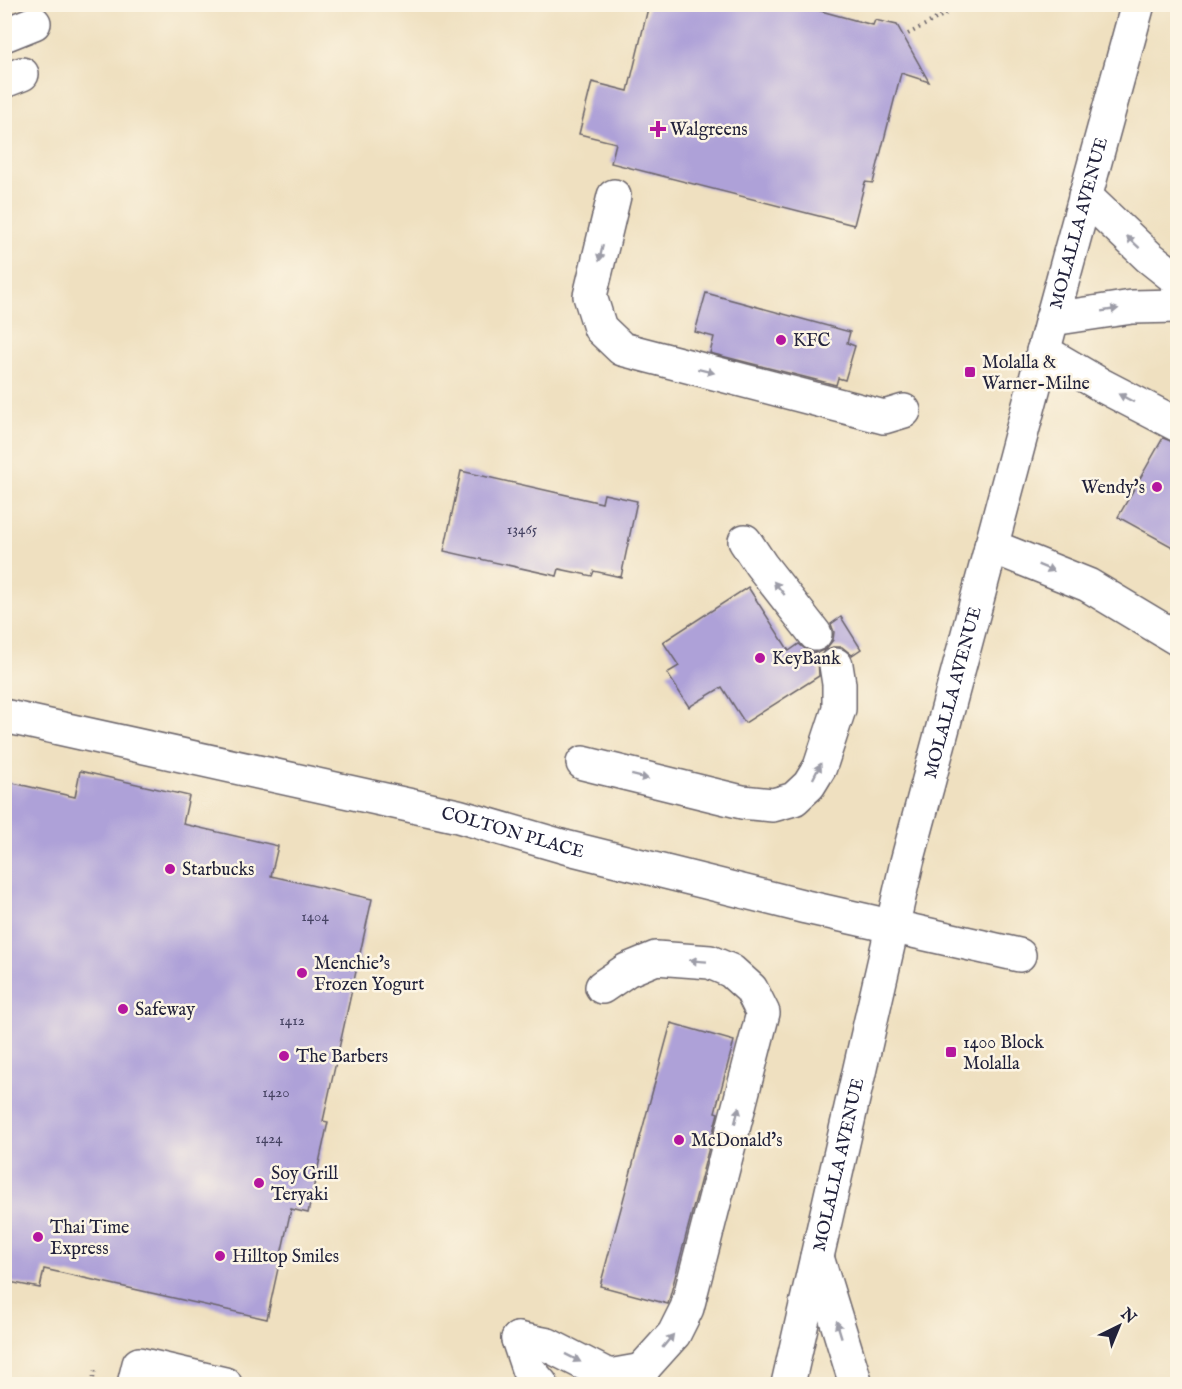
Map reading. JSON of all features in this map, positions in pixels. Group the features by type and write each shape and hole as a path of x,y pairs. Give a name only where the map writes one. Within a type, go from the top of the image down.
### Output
{"main road":[{"name":"MOLALLA AVENUE","path":"784,1381 817,1257 907,862 1138,4"},
{"path":"614,196 590,296 600,328 622,349 884,417 904,411"},
{"path":"1085,196 1149,257 1178,280"},
{"path":"1052,319 1132,307 1178,306"},
{"path":"1043,351 1103,386 1178,425"},
{"path":"745,541 760,565 815,634"},
{"path":"991,546 1088,585 1178,639"},
{"path":"583,763 742,802 773,805 794,799 809,785 820,767 839,709 836,665"},
{"name":"COLTON PLACE","path":"4,716 458,816 565,847 1019,955"},
{"path":"541,1384 528,1369 518,1339 548,1345 609,1376 636,1377 674,1334 687,1308 763,1013 751,989 731,971 710,962 656,958 627,970 602,987"},
{"path":"817,1257 856,1384"},
{"path":"135,1384 139,1364 225,1384"}],"path":[{"path":"908,34 947,13 955,4"},
{"path":"92,1384 95,1369"}],"building":[{"name":"Walgreens","path":"649,4 795,4 873,25 875,20 897,25 929,82 901,73 873,183 865,182 854,225 611,163 616,143 579,134 592,82 628,91"},
{"name":"KFC","path":"706,293 850,332 847,343 855,346 845,380 838,378 836,385 710,353 714,337 695,332"},
{"name":"Wendy's","path":"1163,438 1178,444 1178,550 1118,517"},
{"path":"461,471 602,503 604,494 637,501 621,577 594,571 592,576 559,569 557,576 444,551"},
{"name":"KeyBank","path":"748,587 789,651 799,644 809,652 817,653 826,649 833,640 834,632 831,624 841,617 861,649 852,655 842,647 825,650 818,659 819,676 745,723 722,687 689,707 667,673 679,666 663,642"},
{"name":"Safeway","path":"80,771 189,796 183,824 278,846 271,876 372,899 323,1121 328,1122 308,1213 291,1209 267,1319 44,1269 40,1288 4,1281 4,781 75,797"},
{"name":"McDonald's","path":"671,1023 734,1041 715,1112 718,1113 668,1304 600,1286"}],"place":[{"name":"Walgreens","path":"658,129"},
{"name":"KFC","path":"781,340"},
{"name":"Molalla & Warner-Milne","path":"970,372"},
{"name":"Wendy's","path":"1157,487"},
{"name":"KeyBank","path":"760,658"},
{"name":"Starbucks","path":"170,869"},
{"name":"Menchie's Frozen Yogurt","path":"302,973"},
{"name":"Safeway","path":"123,1009"},
{"name":"1400 Block Molalla","path":"951,1052"},
{"name":"The Barbers","path":"284,1056"},
{"name":"McDonald's","path":"679,1140"},
{"name":"Soy Grill Teryaki","path":"259,1183"},
{"name":"Thai Time Express","path":"38,1237"},
{"name":"Hilltop Smiles","path":"220,1256"}]}
